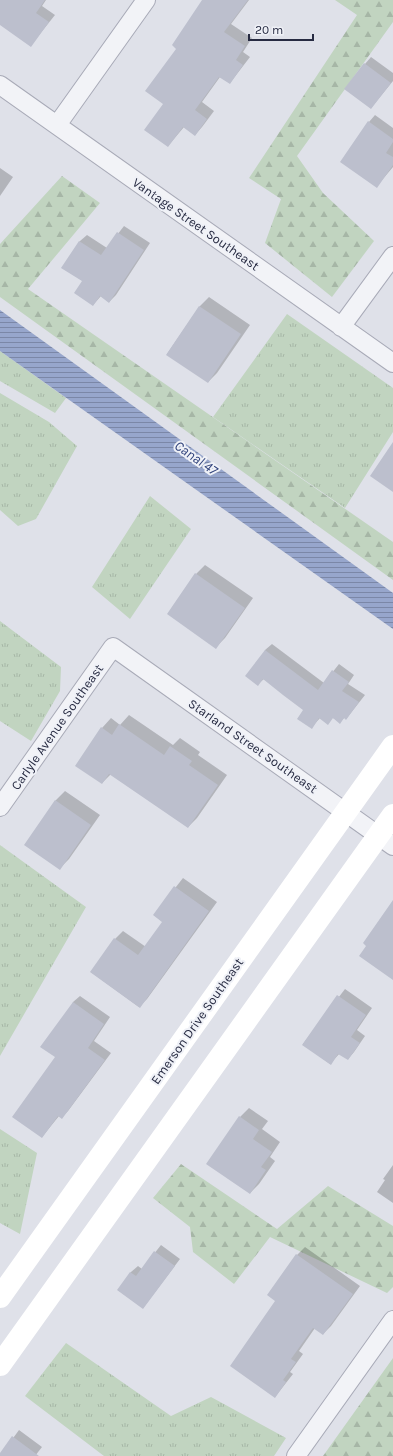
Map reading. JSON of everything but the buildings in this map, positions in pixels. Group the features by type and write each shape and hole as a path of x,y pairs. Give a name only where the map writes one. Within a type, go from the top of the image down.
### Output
{"street":[{"path":"57,125 146,0"},
{"name":"Vantage Street Southeast","path":"0,85 393,363"},
{"path":"341,327 393,256"},
{"name":"Carlyle Avenue Southeast","path":"0,807 113,647"},
{"name":"Starland Street Southeast","path":"113,647 386,841"},
{"name":"Emerson Drive Southeast","path":"0,1297 393,746"},
{"path":"0,1365 386,841 393,815"},
{"path":"296,1456 393,1320"}],"green space":[{"path":"335,0 393,0 393,22 297,156 323,193 374,241 332,297 265,243 281,199 249,178 357,15"},
{"path":"62,176 100,203 28,289 393,542 393,580 0,297 0,244"},
{"path":"287,314 393,388 393,432 345,508 213,417"},
{"path":"0,351 66,398 55,413 0,381"},
{"path":"0,393 49,422 77,446 36,519 18,526 0,510"},
{"path":"150,496 191,529 130,619 92,587"},
{"path":"0,621 61,667 60,691 31,741 0,721"},
{"path":"0,845 86,907 0,1056"},
{"path":"0,1129 37,1153 20,1234 0,1223"},
{"path":"181,1164 277,1229 328,1186 393,1226 393,1287 387,1293 270,1237 234,1284 193,1252 190,1227 153,1198"},
{"path":"66,1343 171,1416 211,1397 286,1438 274,1456 104,1456 25,1396"},
{"path":"393,1358 393,1456 323,1456"}],"water":[{"name":"Canal 47","path":"0,310 393,593 393,629 0,351"}]}
